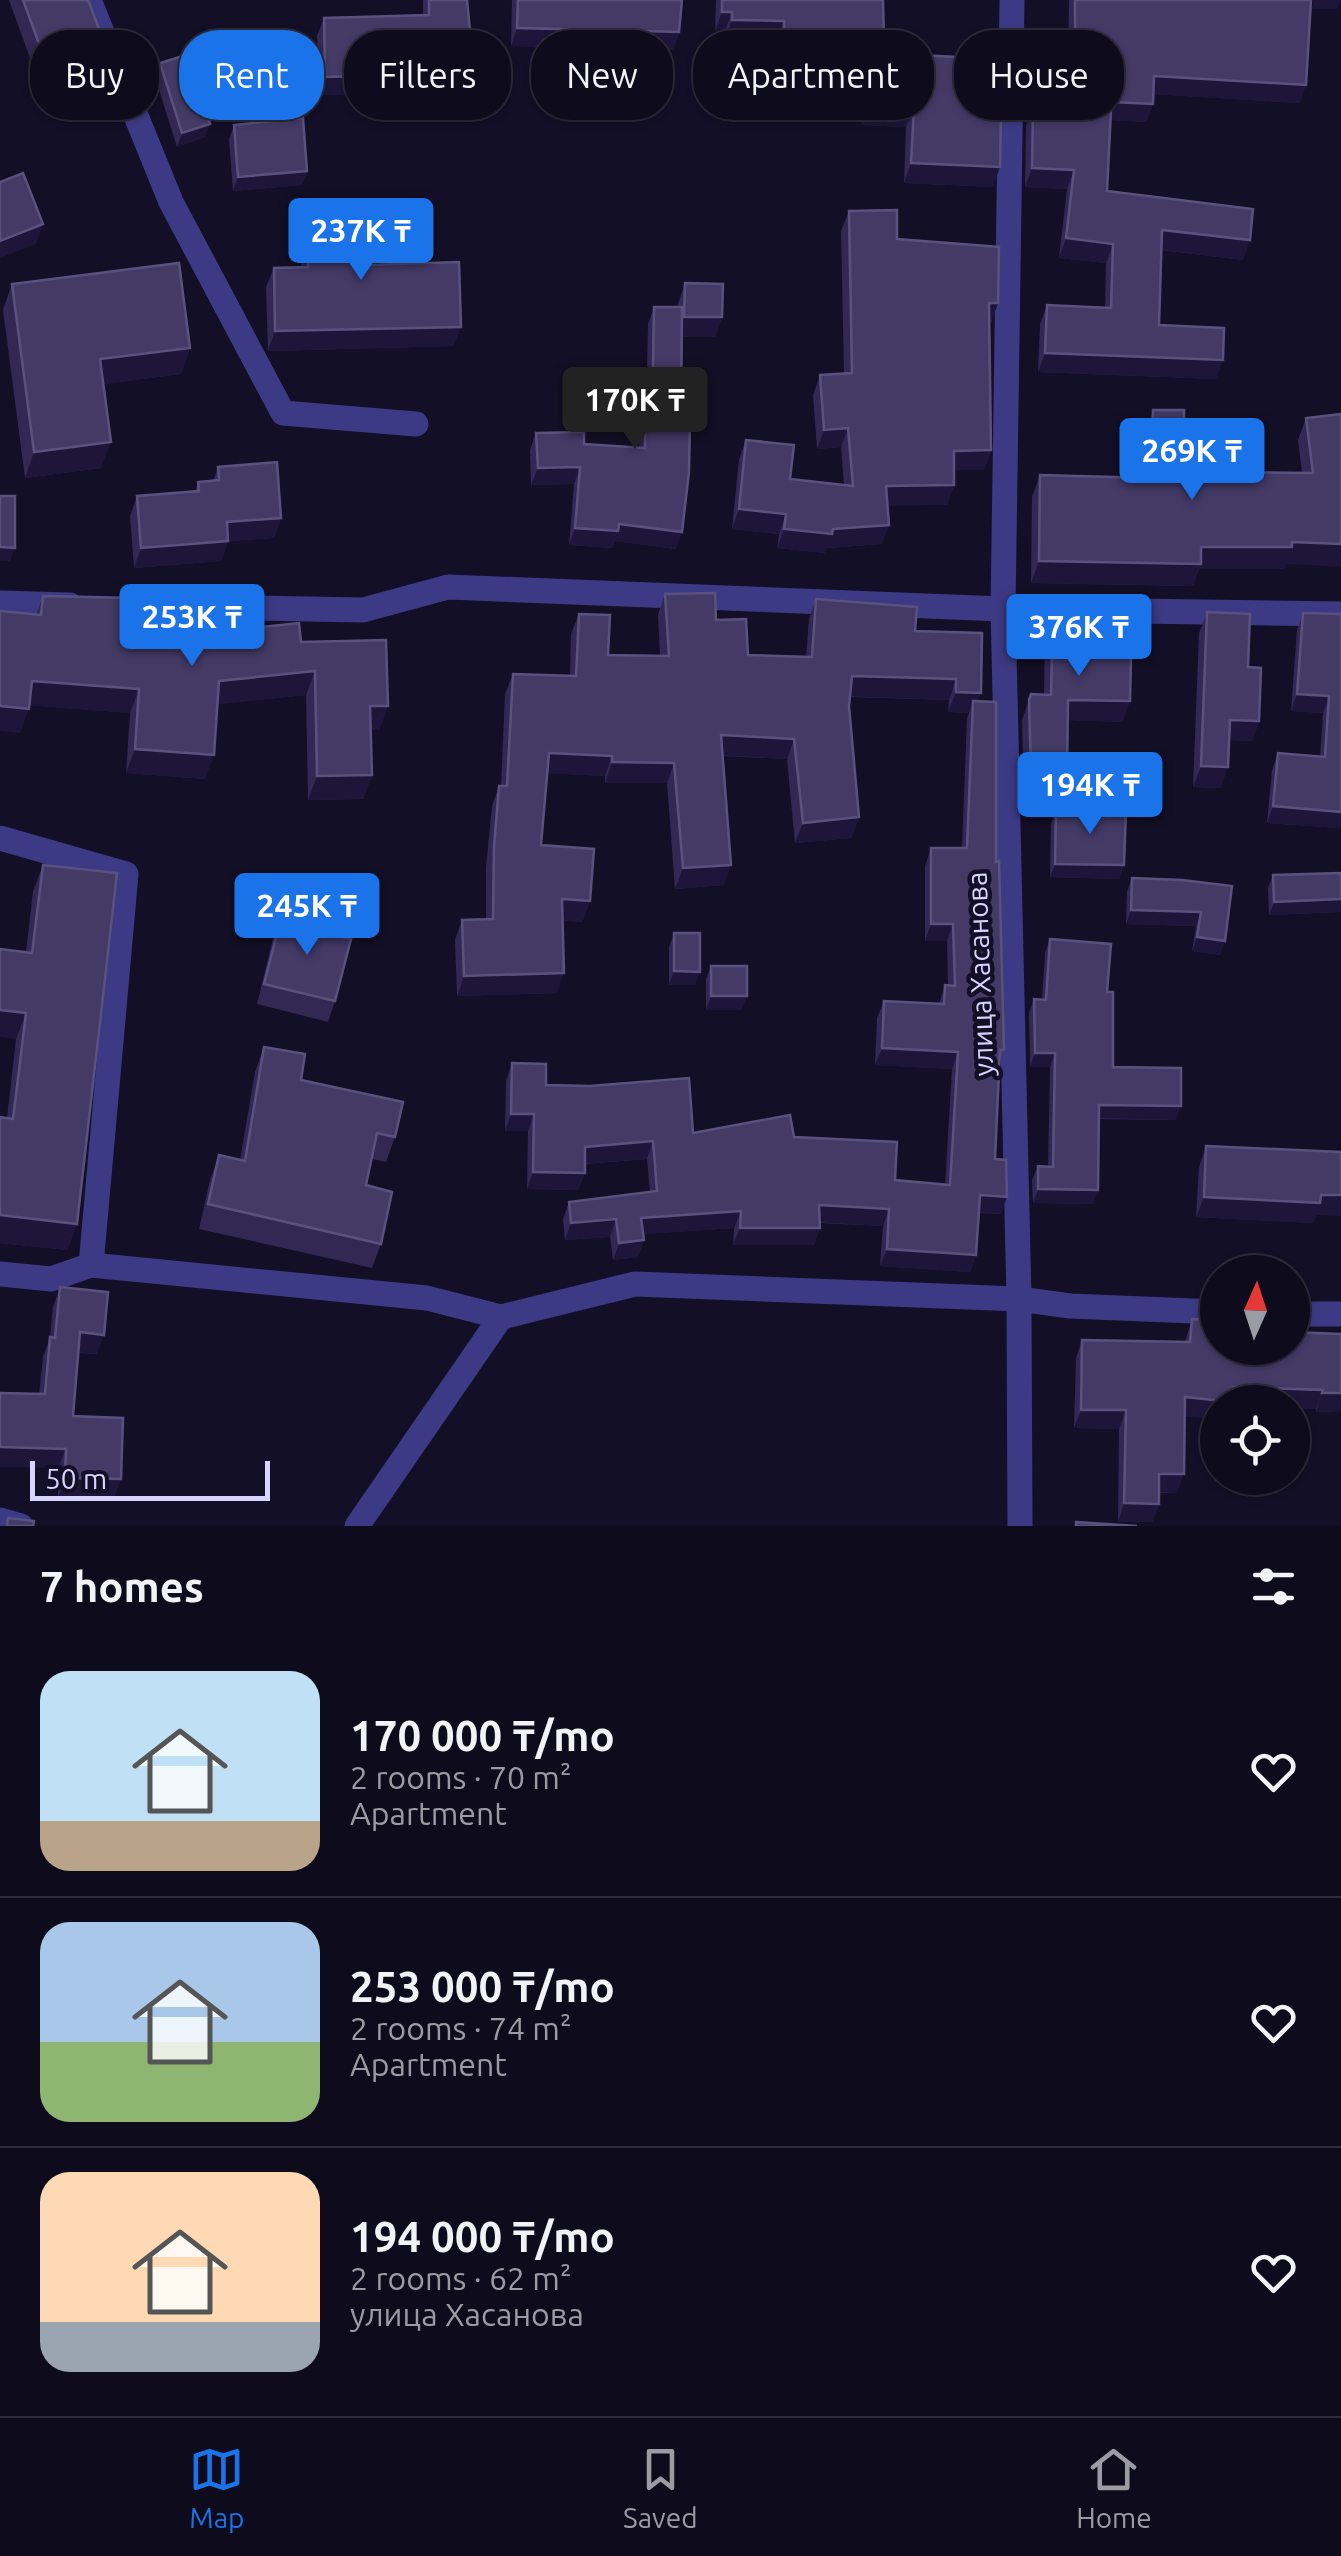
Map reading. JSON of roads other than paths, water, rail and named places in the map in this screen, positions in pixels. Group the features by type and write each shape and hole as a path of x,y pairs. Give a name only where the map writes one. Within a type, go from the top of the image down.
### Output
{"street":[{"path":"89,0 171,202 283,413 416,424"},
{"name":"улица Хасанова","path":"1012,0 1002,608 1020,1299 1020,1526"},
{"path":"172,606 363,610 448,588 1002,608 1341,614"},
{"path":"0,604 96,605"},
{"path":"0,838 126,874 91,1265"},
{"path":"0,1274 51,1280 91,1265 427,1298 502,1318 635,1284 1020,1299 1070,1306 1200,1311"},
{"path":"1310,1314 1341,1314"},
{"path":"357,1526 502,1318"},
{"path":"0,1520 20,1526"}]}
